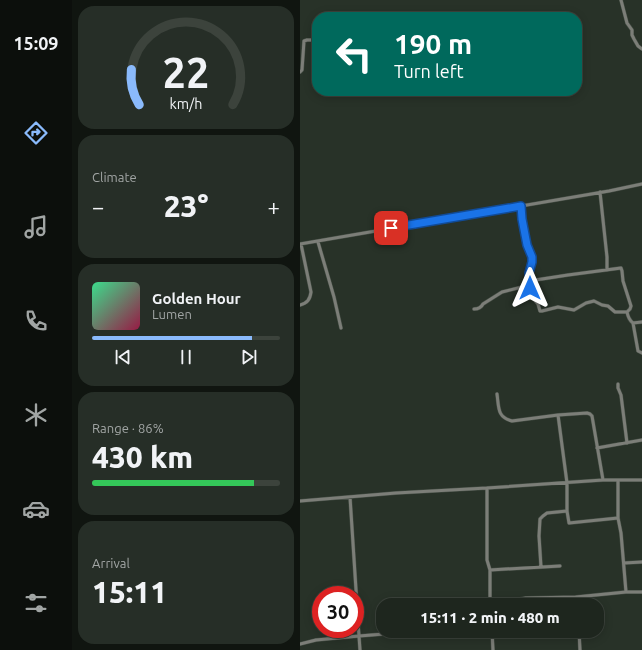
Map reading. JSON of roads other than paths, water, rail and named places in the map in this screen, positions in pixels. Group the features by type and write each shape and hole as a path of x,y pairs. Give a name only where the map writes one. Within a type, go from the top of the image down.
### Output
{"street":[{"path":"621,0 627,22 632,30 632,35 638,46 642,49"},
{"path":"300,41 312,40"},
{"path":"300,72 302,70 304,41"},
{"path":"300,305 308,301 311,292 301,244 642,184"},
{"path":"600,192 607,270"},
{"path":"521,206 527,245 532,257 529,281 532,297 538,304 540,311 554,307 574,310 586,303 594,301 608,306 615,312 627,312"},
{"path":"318,242 334,297 341,328"},
{"path":"529,281 621,268 623,281 631,306 627,312"},
{"path":"474,309 482,307 483,304 502,292 530,286"},
{"path":"627,312 628,317 633,323 638,351 642,353"},
{"path":"633,323 642,322"},
{"path":"618,384 621,395 627,443"},
{"path":"497,394 500,412 506,419 512,421 558,415 590,414 592,416 603,480"},
{"path":"558,415 567,483 567,511 569,523 618,518"},
{"path":"597,448 642,440"},
{"path":"300,501 603,480 642,480"},
{"path":"618,480 618,518 621,533 626,592"},
{"path":"487,488 487,560 490,570 490,598"},
{"path":"350,497 356,586"},
{"path":"541,567 539,536 540,519 547,513 567,511"},
{"path":"624,563 642,562"},
{"path":"490,570 560,566"},
{"path":"526,598 576,597 626,592 642,592"},
{"path":"364,636 376,635"},
{"path":"300,644 316,640 338,638"},
{"path":"359,638 360,650"},
{"path":"492,638 493,650"},
{"path":"579,638 580,650"}]}
